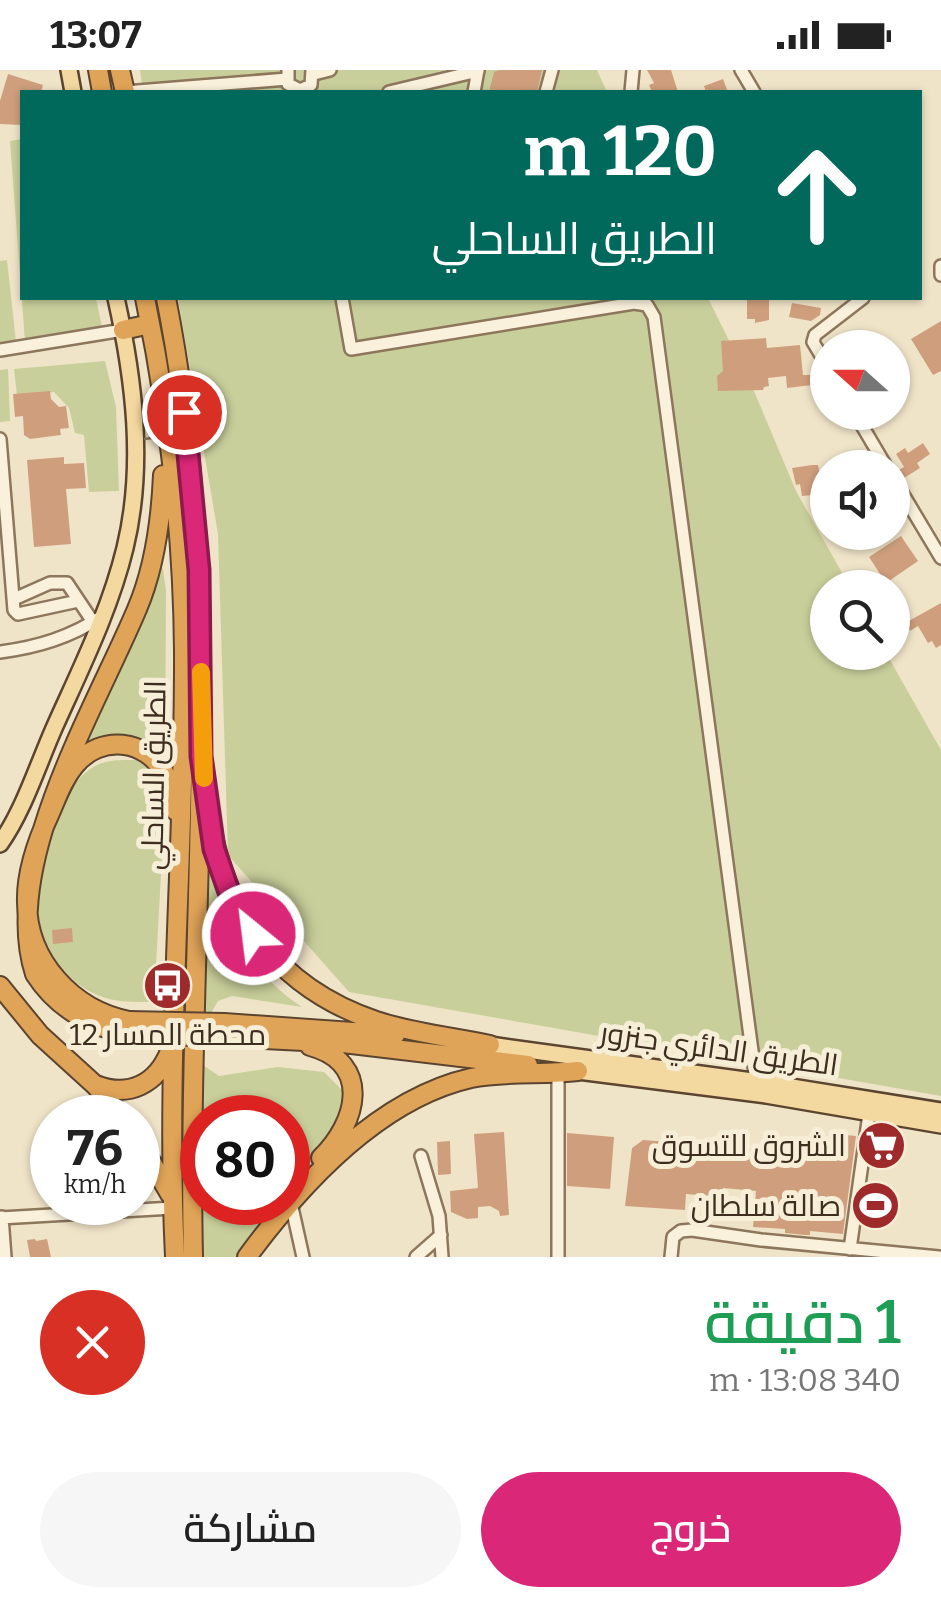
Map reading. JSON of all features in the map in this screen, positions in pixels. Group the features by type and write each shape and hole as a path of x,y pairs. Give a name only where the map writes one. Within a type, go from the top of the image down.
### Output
{"highway":[{"name":"الطريق الساحلي","path":"145,300 166,415 184,647 181,846 171,1048 175,1257"},
{"name":"الطريق الساحلي","path":"166,300 195,508 201,640 191,1095"},
{"path":"123,330 150,324"},
{"path":"166,415 156,549 140,604 33,820 20,866 15,903 17,933 28,962 44,988 68,1010 89,1022 225,1030 347,1030 490,1045"},
{"path":"129,1027 77,1000 56,980 41,957 30,929 26,902 32,867 64,782 76,763 107,745 139,748 161,768 174,797 181,846"},
{"path":"201,756 214,849 229,892 253,934 281,964 312,990 349,1011 380,1022 490,1045"},
{"path":"0,986 40,1036 103,1095"},
{"path":"225,1030 578,1071"},
{"path":"286,1039 333,1056 352,1083 354,1100 343,1133 310,1172"},
{"path":"95,1085 124,1092 139,1088 152,1080 171,1048"},
{"path":"310,1178 356,1138 414,1098 475,1077 578,1071"},
{"path":"160,1180 172,1203"},
{"name":"الطريق الساحلي","path":"191,1225 192,1257"},
{"path":"247,1257 269,1225"}],"main road":[{"path":"0,844 125,548 134,492 134,417 116,300"},
{"name":"الطريق الدائري جنزور","path":"490,1045 941,1111"},
{"name":"الطريق الدائري جنزور","path":"578,1071 766,1095 941,1125"}],"street":[{"path":"172,90 311,85 313,72 330,70"},
{"path":"406,90 439,86 478,70"},
{"path":"941,266 941,275"},
{"path":"342,300 351,349 634,303 647,305 654,318 756,1081"},
{"path":"820,330 860,300"},
{"path":"0,350 123,330"},
{"path":"0,440 14,610 18,614 78,601"},
{"path":"910,506 941,558"},
{"path":"0,652 51,643 98,619 78,601 67,583 58,581 14,599"},
{"path":"558,1074 558,1257"},
{"path":"850,1249 869,1114"},
{"path":"420,1156 440,1216 442,1257"},
{"path":"6,1257 1,1218 172,1203"},
{"path":"296,1225 304,1257"},
{"path":"671,1257 670,1243 681,1231 938,1257"},
{"path":"416,1257 442,1234"}],"path":[{"path":"144,439 209,427"}],"green space":[{"path":"140,70 597,70 606,90 143,90"},
{"path":"20,139 20,275 10,141"},
{"path":"7,260 16,342 0,344 0,261"},
{"path":"22,300 96,300 102,327 25,342"},
{"path":"178,300 709,300 810,516 810,550 829,550 840,570 810,570 810,670 896,670 941,750 941,1096 349,992 228,855 218,534"},
{"path":"105,361 116,407 119,491 89,492 84,435 75,433 69,408 54,392 17,396 14,369"},
{"path":"8,369 10,421 0,422 0,370"},
{"path":"159,565 166,591 165,762 146,744 81,751 134,637"},
{"path":"141,760 157,778 165,801 154,1002 127,1002 86,989 63,969 46,942 37,897 55,824 74,785 101,763"},
{"path":"204,854 230,920 251,958 265,976 302,1007 232,996 218,1001 211,1013 202,1015"},
{"path":"200,1063 219,1076 278,1067 324,1072 343,1091 350,1118 310,1168 310,1095 201,1095"},
{"path":"197,1225 266,1225 239,1257 199,1257"}],"building":[{"path":"542,70 537,90 490,90 494,72"},
{"path":"647,70 671,70 677,90 651,90 649,85 654,83"},
{"path":"8,74 43,85 42,90 20,90 20,125 0,124 0,101"},
{"path":"723,79 727,90 705,90 704,86"},
{"path":"747,300 769,300 769,320 755,323 755,319 747,319"},
{"path":"792,303 821,308 820,315 811,321 789,317"},
{"path":"941,321 941,371 933,375 911,339"},
{"path":"766,338 767,348 800,345 803,375 810,375 810,385 787,388 786,376 768,378 769,386 763,390 718,391 717,376 723,371 721,341"},
{"path":"50,391 51,399 59,407 66,406 69,428 60,429 61,435 30,439 24,435 23,416 15,417 13,394"},
{"path":"923,443 930,454 910,474 910,452"},
{"path":"64,457 64,464 84,463 86,488 66,489 71,544 34,547 27,460"},
{"path":"810,466 810,495 802,496 792,468"},
{"path":"910,549 918,561 905,570 878,570 869,557 880,550"},
{"path":"941,603 941,645 936,648 932,641 928,643 918,626 910,631 910,620"},
{"path":"72,928 73,942 53,944 52,930"},
{"path":"504,1132 509,1215 500,1216 490,1206 478,1207 478,1218 467,1219 451,1212 450,1191 478,1188 474,1134"},
{"path":"567,1133 614,1137 610,1189 567,1186"},
{"path":"846,1135 856,1136 843,1234 810,1231 810,1235 805,1235 753,1227 756,1191 723,1188 722,1197 686,1194 685,1210 625,1206 632,1148 643,1140 756,1149 755,1154 813,1161 821,1159 822,1148 843,1154"},
{"path":"450,1141 451,1174 438,1175 437,1142"},
{"path":"47,1239 51,1257 30,1257 27,1240"}],"slow traffic":[{"path":"201,672 204,778"}],"place":[{"name":"محطة المسار 12","path":"168,986"},
{"name":"الشروق للتسوق","path":"881,1146"},
{"name":"صالة سلطان","path":"876,1206"}],"route":[{"path":"184,412 199,570 201,756 214,849 229,892 253,934"}]}
